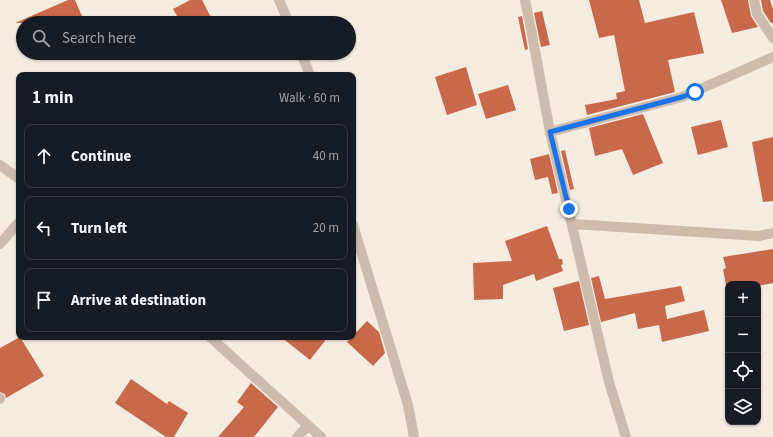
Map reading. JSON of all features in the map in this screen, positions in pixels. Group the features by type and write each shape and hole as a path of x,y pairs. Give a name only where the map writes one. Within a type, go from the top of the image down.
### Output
{"street":[{"path":"279,0 285,16"},
{"path":"525,0 550,132 610,382 626,437"},
{"path":"754,0 757,14 773,38"},
{"path":"550,132 682,97 773,57"},
{"path":"304,60 309,72"},
{"path":"0,165 16,177"},
{"path":"573,224 758,236 773,233"},
{"path":"0,244 16,225"},
{"path":"356,235 408,405 414,437"},
{"path":"214,340 321,437"},
{"path":"297,437 308,426"}],"building":[{"path":"68,0 75,0 82,16 31,16"},
{"path":"190,0 202,0 210,16 177,16 173,9"},
{"path":"589,0 639,0 645,23 694,12 704,53 668,60 675,92 587,115 585,105 617,99 616,93 625,91 614,35 599,38"},
{"path":"721,0 748,0 751,16 758,27 732,33"},
{"path":"761,0 770,0 773,10 773,23 771,23 763,11"},
{"path":"542,11 550,45 541,47 534,13"},
{"path":"522,16 528,49 525,50 518,17"},
{"path":"466,67 477,105 447,115 435,77"},
{"path":"508,85 516,110 486,119 478,94"},
{"path":"643,114 663,163 633,175 622,149 595,156 589,128"},
{"path":"721,120 728,147 698,155 691,127"},
{"path":"773,137 773,201 763,202 752,142"},
{"path":"565,150 574,189 570,190 561,151"},
{"path":"549,154 558,193 552,194 548,177 535,180 530,159"},
{"path":"547,226 559,259 562,259 563,264 561,265 563,271 536,281 534,274 503,285 503,299 474,300 473,263 512,261 505,241"},
{"path":"773,249 773,283 761,285 761,281 725,281 723,269 726,268 723,257"},
{"path":"599,276 605,299 681,286 685,301 665,306 667,319 704,310 709,331 662,342 659,325 638,329 635,313 601,322 591,278"},
{"path":"579,281 589,325 564,331 553,288"},
{"path":"367,321 379,332 385,353 373,366 347,342 349,340 356,340 356,333"},
{"path":"16,339 22,340 44,376 6,398 5,394 0,392 0,348"},
{"path":"285,340 326,340 310,360"},
{"path":"131,379 167,404 169,401 188,413 174,437 166,437 115,403"},
{"path":"251,383 278,407 254,437 218,437 244,407 237,402"}],"route":[{"path":"569,209 550,132 682,97 695,92"}]}
